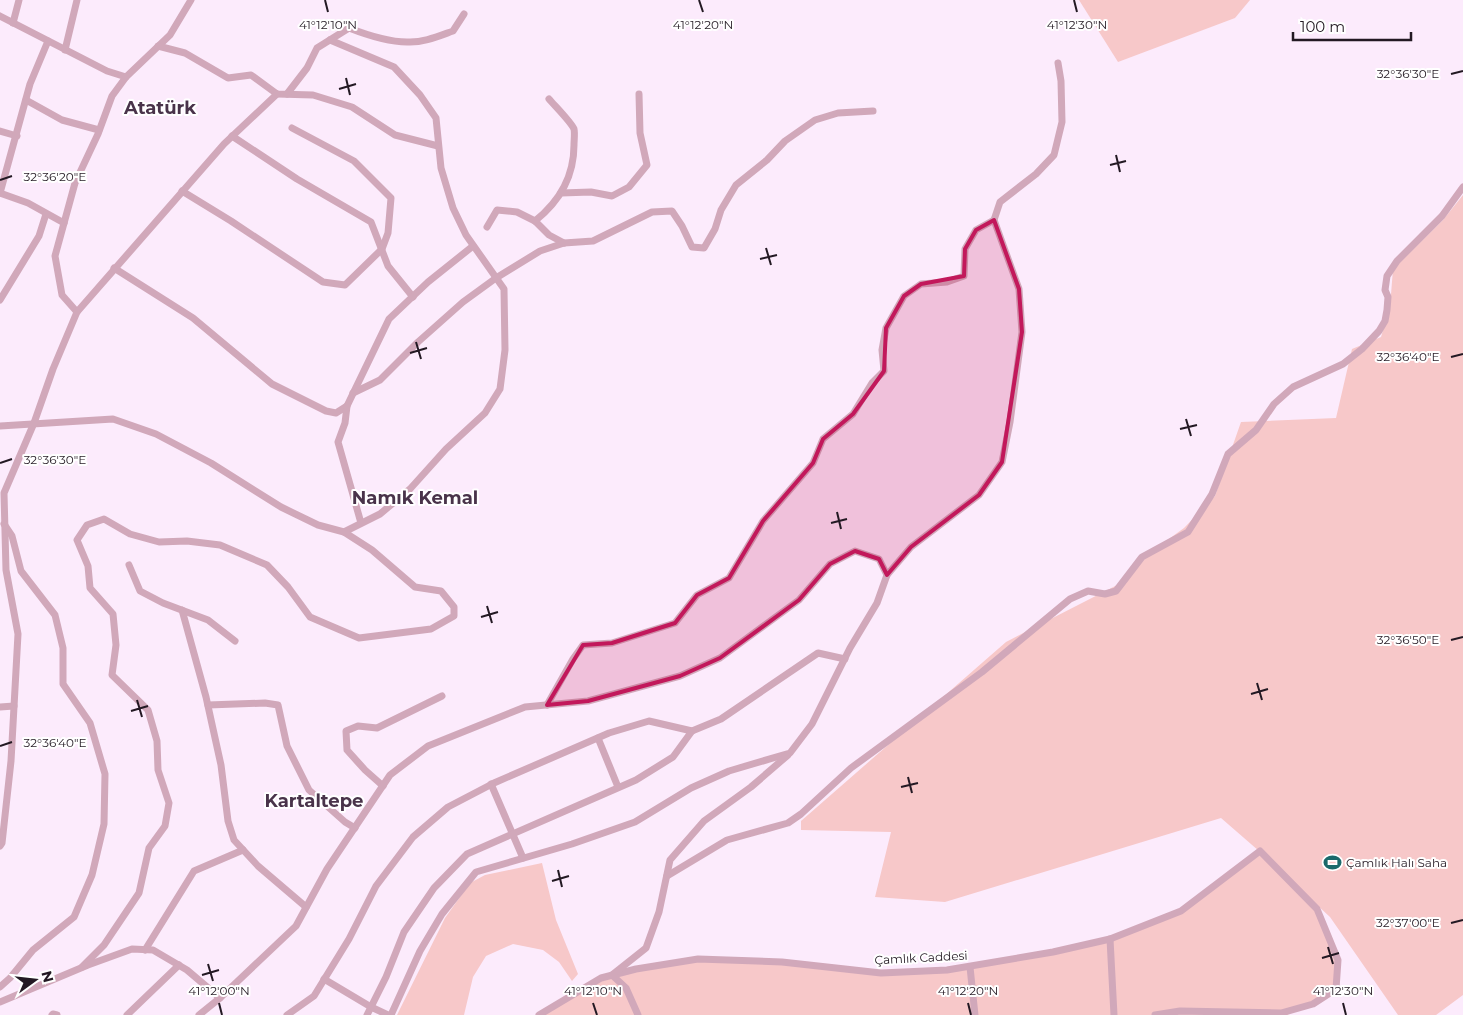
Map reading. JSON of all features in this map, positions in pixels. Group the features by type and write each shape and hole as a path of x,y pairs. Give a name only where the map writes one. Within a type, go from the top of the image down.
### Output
{"street":[{"path":"13,23 19,0"},
{"path":"65,50 78,0"},
{"path":"77,312 62,295 54,256 75,183 112,96 126,77 170,35 191,0"},
{"path":"287,94 307,68 317,48 349,28 368,35 407,42 425,40 453,31 464,14"},
{"path":"0,16 107,71 126,77"},
{"path":"330,40 394,67 420,96 436,118 440,168 453,208 473,246 504,288 505,350 500,389 485,413 446,449 410,489 380,514 344,532"},
{"path":"48,41 30,84 0,193 28,203 64,223"},
{"path":"158,46 185,53 228,78 251,75 277,94 312,95 352,107 395,135 438,146"},
{"path":"638,1015 626,988 612,975 646,948 659,912 670,860 704,821 750,787 790,753 812,724 845,658 877,603 887,575 911,547 979,495 1002,462 1010,422 1022,332 1019,289 994,220 1000,202 1036,174 1054,155 1062,122 1061,82 1058,63"},
{"path":"0,846 2,843 11,761 18,634 6,570 4,493 34,423 53,369 77,312 232,136 277,94"},
{"path":"561,192 591,192 612,196 629,187 647,165 640,132 639,94"},
{"path":"534,221 548,210 561,192 568,180 574,158 574,130 549,99"},
{"path":"26,100 62,120 99,130"},
{"path":"353,393 380,380 418,342 463,302 496,278 540,251 564,243 594,241 652,212 672,211 692,247 704,248 715,229 721,210 736,185 767,160 785,141 815,120 838,113 873,111"},
{"path":"182,191 323,282 345,285 382,249 388,233 391,198 354,161 292,128"},
{"path":"0,131 17,136"},
{"path":"232,136 297,179 371,222 388,266 413,297"},
{"path":"667,876 727,840 788,823 801,814 851,768 982,672 1070,599 1088,591 1104,594 1116,591 1142,558 1188,532 1212,494 1228,454 1256,430 1274,404 1293,388 1343,364 1362,349 1379,331 1385,321 1387,310 1388,297 1385,290 1387,276 1397,261 1442,216 1463,187"},
{"path":"487,227 497,210 517,212 534,221 549,235 564,243"},
{"path":"0,300 39,236 46,214"},
{"path":"547,705 572,659 583,645 612,643 675,622 697,595 729,578 763,521 813,464 822,439 853,414 872,383 884,371 882,350 886,328 904,296 920,284 948,282 964,276 964,249 976,230 994,220"},
{"path":"361,524 338,442 345,423 347,406 389,319 428,282 473,246"},
{"path":"114,268 193,318 272,384 326,411 336,413 347,406"},
{"path":"0,426 113,419 164,438 211,463 282,507 318,525 344,532 372,550 415,587 441,591 454,607 454,616 431,629 359,638 310,617 288,587 267,565 220,545 187,541 159,542 130,534 104,519 87,524 77,540 88,566 90,588 113,614 116,645 112,676 148,710 157,741 158,770 169,803 165,826 149,848 139,893 104,945 82,967"},
{"path":"0,987 33,950 74,917 92,875 104,824 105,774 90,723 63,684 63,648 55,615 21,571 12,536 4,524"},
{"path":"199,1015 220,998 296,926 328,869 390,775 428,746 524,707 588,701 680,676 720,658 799,600 830,564 855,552 879,559 887,575"},
{"path":"128,565 140,591 208,620 235,641"},
{"path":"182,610 222,765 228,821 234,840 258,866 306,907"},
{"path":"367,1015 386,977 404,932 434,888 467,854 636,780 673,757 692,731 721,719 818,653 845,658"},
{"path":"383,786 346,750 346,731 358,726 377,728 442,696"},
{"path":"208,705 265,703 278,705 287,746 309,790 345,822 355,828"},
{"path":"0,707 14,706"},
{"path":"287,1015 314,996 349,939 376,886 413,837 448,807 491,784 598,738 649,721 692,731"},
{"path":"598,738 618,787"},
{"path":"324,979 371,1007 390,1015 420,951 442,914 476,872 572,844 635,822 692,788 729,771 790,753"},
{"path":"491,784 523,858"},
{"path":"145,950 194,871 243,850"},
{"name":"Çamlık Caddesi","path":"539,1015 547,1013 600,978 698,960 782,962 880,973 947,970 1110,939 1182,911 1260,851 1317,909 1338,960 1336,989 1313,1004 1289,1013"},
{"path":"1110,939 1114,1015"},
{"path":"0,1002 82,967 132,949 153,950 179,965 220,998"},
{"path":"127,1015 179,965"},
{"path":"970,967 975,1015"},
{"path":"1155,1015 1180,1011 1289,1013"},
{"path":"52,1015 57,1015"}],"highlighted area":[{"path":"994,220 1019,289 1022,332 1002,462 979,495 911,547 887,575 879,559 855,551 830,564 799,600 720,658 680,676 588,701 547,705 583,645 612,643 675,623 697,595 729,578 763,521 813,463 823,439 853,414 884,371 886,328 904,296 921,284 964,276 965,249 976,230"}],"shaded area":[{"path":"1079,0 1250,0 1235,18 1118,62"},
{"path":"1463,195 1463,995 1436,1015 1398,1015 1330,917 1275,866 1317,909 1338,960 1336,989 1313,1004 1290,1011 1288,1015 539,1015 601,978 698,959 782,962 880,973 947,970 1110,939 1181,911 1259,851 1221,818 945,902 875,897 891,832 801,830 801,821 1006,642 1123,582 1151,552 1184,528 1215,496 1241,422 1336,418 1352,349 1381,337 1390,307 1393,269 1443,220"},
{"path":"542,863 556,920 578,974 572,981 559,962 543,950 513,944 486,956 473,977 464,1015 397,1015 445,918 470,883 485,875"}],"place":[{"name":"Çamlık Halı Saha","path":"1332,863"}],"district":[{"name":"Atatürk","path":"160,108"},
{"name":"Namık Kemal","path":"415,498"},
{"name":"Kartaltepe","path":"314,801"}]}
